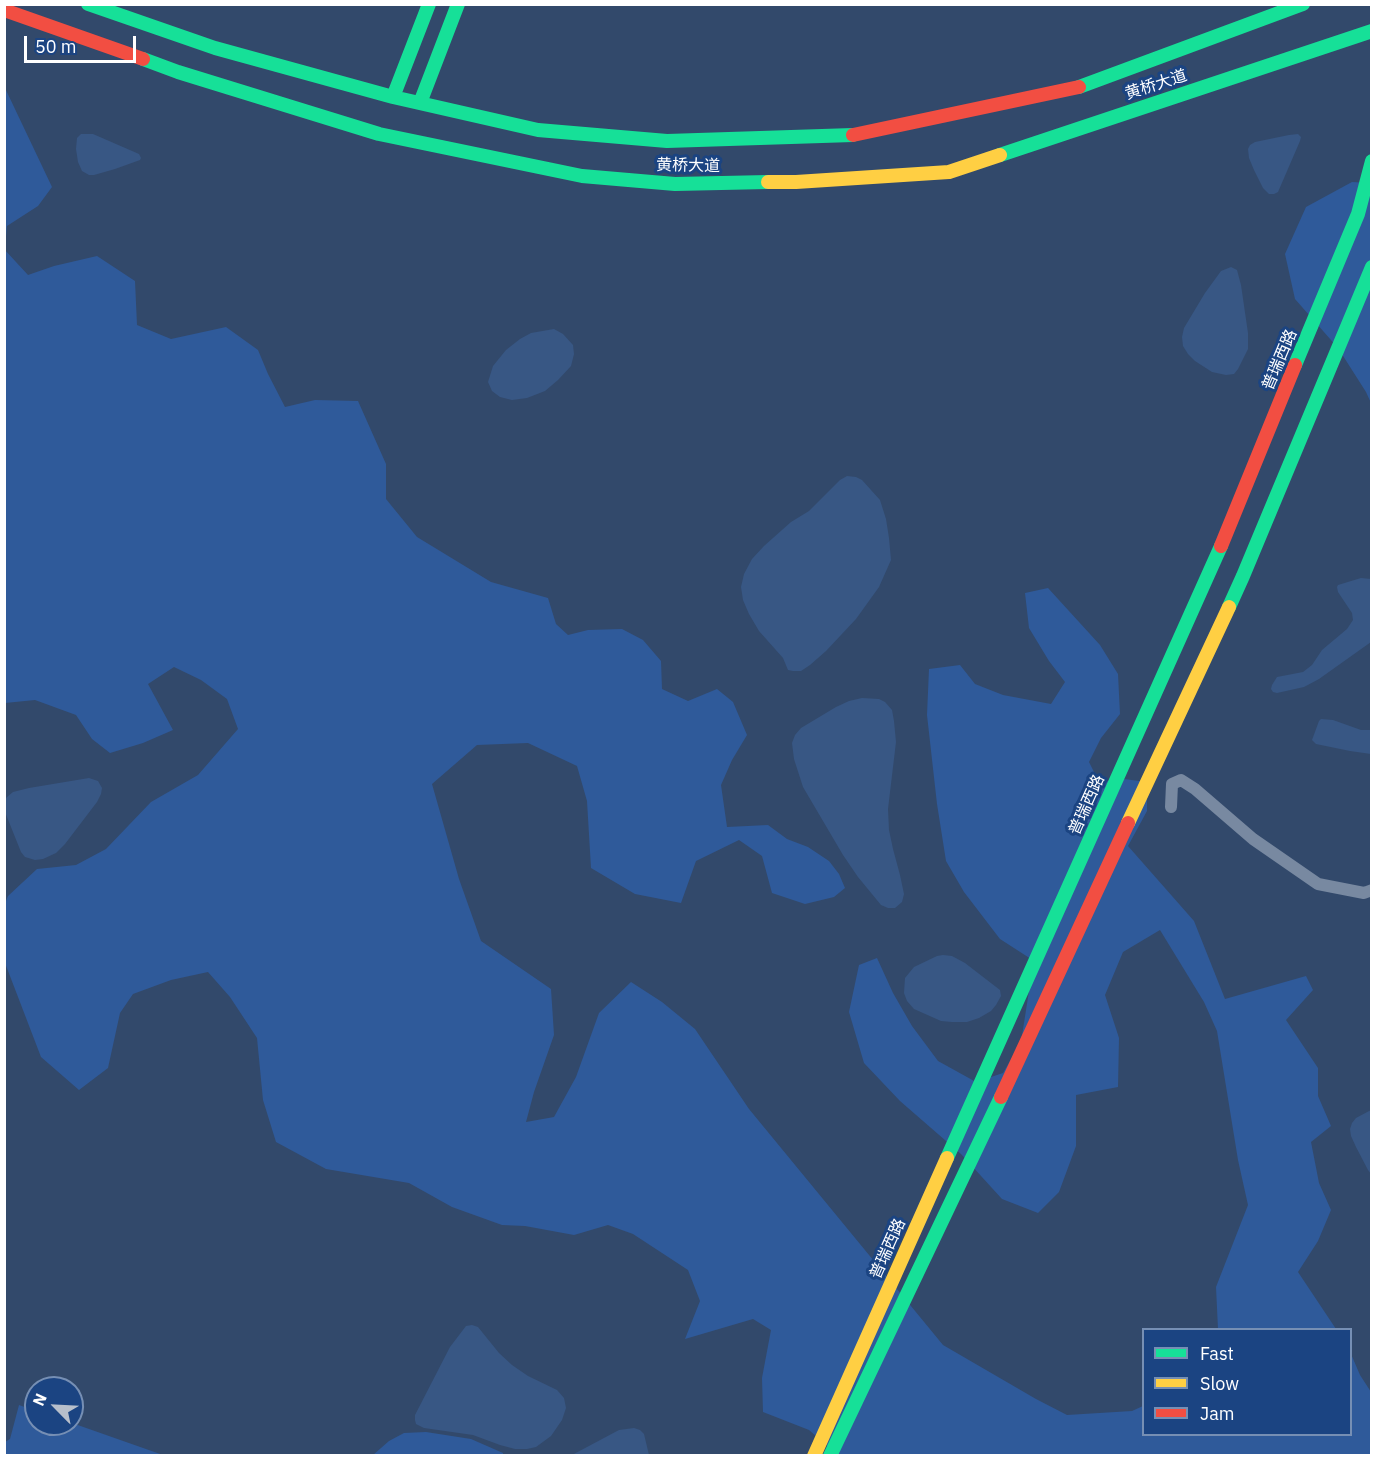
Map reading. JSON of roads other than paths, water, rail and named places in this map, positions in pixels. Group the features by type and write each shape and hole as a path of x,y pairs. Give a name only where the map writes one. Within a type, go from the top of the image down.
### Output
{"main road":[{"name":"黄桥大道","path":"88,4 215,48 393,97 538,130 667,141 854,135 1081,87 1303,4"},
{"path":"393,97 429,4"},
{"path":"420,103 458,4"},
{"name":"黄桥大道","path":"4,10 178,72 379,134 582,176 675,184 796,182 948,172 1371,30"},
{"name":"普瑞西路","path":"814,1455 1214,562 1358,214 1371,161"},
{"path":"830,1455 1010,1079 1243,576 1371,267"}],"street":[{"path":"1171,807 1172,784 1181,780 1253,838 1318,884 1364,893 1371,890"}]}
